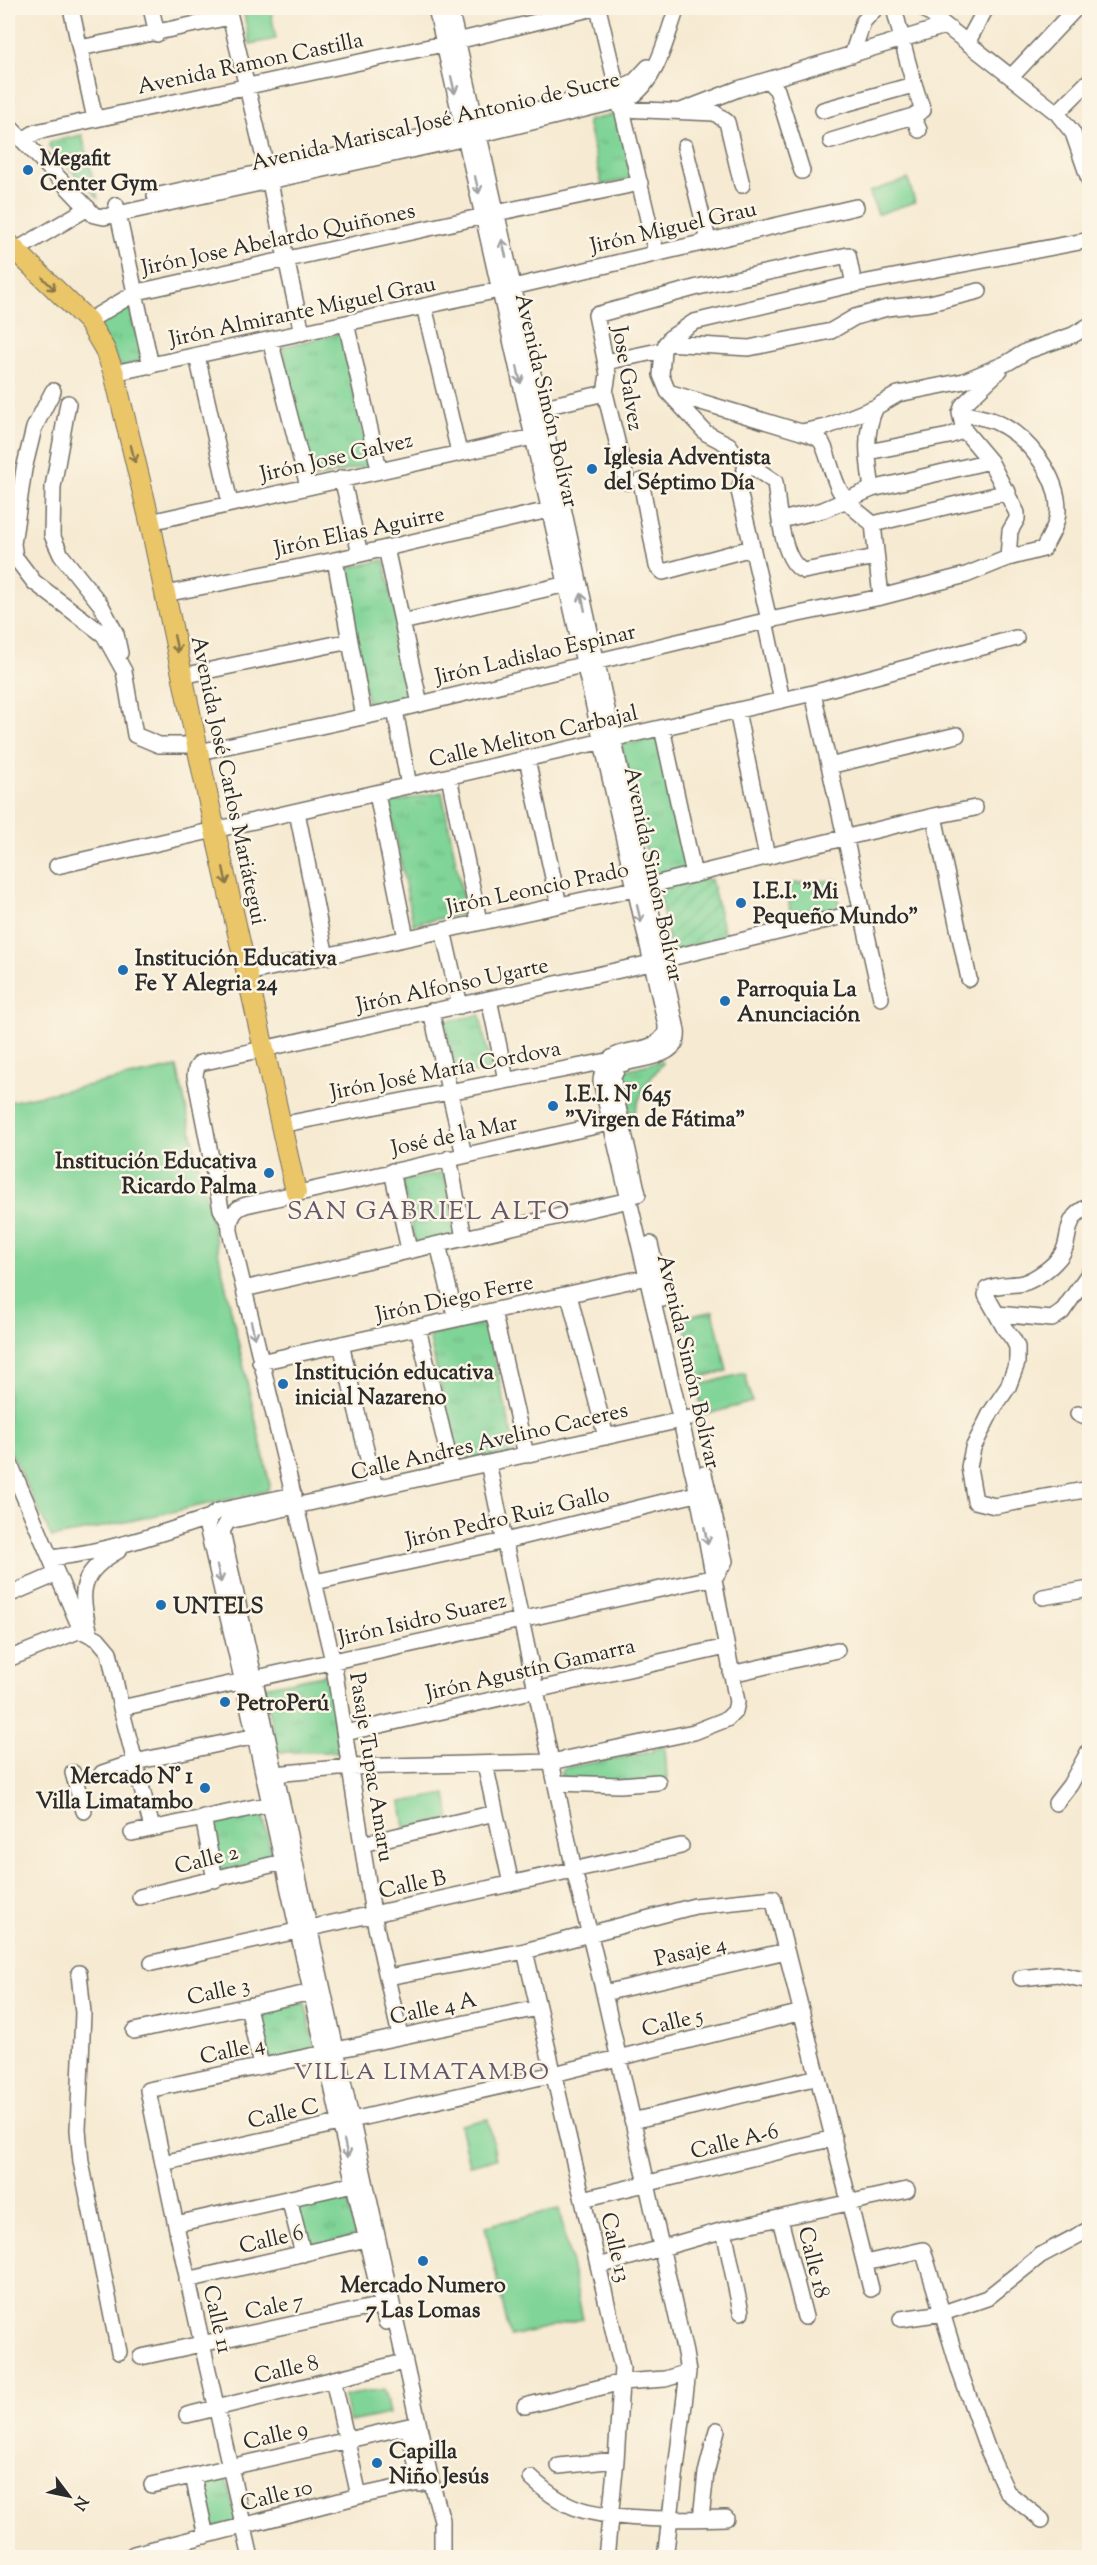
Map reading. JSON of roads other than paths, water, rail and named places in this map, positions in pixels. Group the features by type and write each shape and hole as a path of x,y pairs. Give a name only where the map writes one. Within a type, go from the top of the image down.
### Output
{"main road":[{"name":"Avenida José Carlos Mariátegui","path":"10,249 88,321 104,348 114,373 150,522 215,831 296,1192"}],"street":[{"path":"71,8 95,119"},
{"path":"151,8 157,34"},
{"name":"Avenida Simón Bolívar","path":"436,8 451,42"},
{"name":"Avenida Simón Bolívar","path":"450,8 451,42 471,131 496,213 506,288 532,437 556,508 657,962 666,1032 656,1044 614,1056 613,1063 602,1071 601,1081 616,1122 703,1492 725,1561 715,1577"},
{"path":"596,8 656,253"},
{"name":"Avenida Ramon Castilla","path":"23,140 36,132 451,42 596,8"},
{"name":"Avenida Mariscal José Antonio de Sucre","path":"88,208 117,210 620,100 663,45 677,8"},
{"path":"852,55 863,22 876,8"},
{"path":"831,141 916,123 923,110 913,85 904,38 894,8"},
{"path":"923,8 1058,113 1086,152 1089,182"},
{"path":"967,43 986,8"},
{"path":"1012,76 1076,8"},
{"path":"80,48 157,34 229,12 302,333"},
{"path":"681,111 767,80 945,26"},
{"path":"767,80 777,90 802,171"},
{"path":"1058,113 1089,80"},
{"path":"823,110 913,85"},
{"path":"620,100 681,111 715,113 727,122 742,185"},
{"path":"8,125 88,208 10,249"},
{"path":"685,147 708,240"},
{"name":"Jirón Jose Abelardo Quiñones","path":"88,321 137,292 640,183"},
{"name":"Jirón Miguel Grau","path":"506,288 856,207"},
{"path":"117,210 137,292 151,366"},
{"path":"876,557 804,571 799,569 787,551 775,482 737,456 729,445 706,433 668,392 661,375 665,347 682,328 694,322 854,285 1089,240"},
{"name":"Jose Galvez","path":"752,548 667,572 660,570 657,566 634,482 604,393 608,374 596,315 698,287 848,255 854,285"},
{"name":"Avenida Simón Bolívar","path":"506,288 540,408 567,584 590,664"},
{"name":"Jirón Almirante Miguel Grau","path":"114,373 506,288"},
{"path":"606,362 665,347 749,348 831,331 855,316 887,308 930,303 979,291"},
{"path":"424,306 459,452"},
{"path":"346,323 379,469"},
{"path":"801,432 826,427 876,407 898,394 964,381 1007,363 1027,351 1073,335 1089,325"},
{"path":"270,340 308,486"},
{"path":"197,356 230,503"},
{"path":"1007,363 963,405 960,413 964,430 990,461 1008,492 1017,516 1010,531 1008,558"},
{"path":"53,391 34,428 24,469 11,558 34,582 104,635 124,671"},
{"path":"668,392 818,439 825,449 830,472 847,501 873,524 881,597"},
{"path":"540,408 604,393"},
{"path":"69,403 53,487 52,535 61,555 101,604 116,634 124,671"},
{"path":"872,489 868,452 870,420 876,407"},
{"name":"Jirón Ladislao Espinar","path":"124,671 135,735 159,745 198,749 364,717 767,620 881,597 966,575 1008,558 1043,549 1053,532 1058,510 1052,484 1038,454 1019,434 995,421 960,413"},
{"path":"868,452 949,436 964,430"},
{"name":"Jirón Jose Galvez","path":"150,522 379,469 532,437"},
{"path":"781,520 823,510 872,489 990,461"},
{"path":"747,462 739,491 782,700"},
{"path":"342,478 360,554"},
{"path":"873,524 1008,492"},
{"name":"Jirón Elias Aguirre","path":"165,594 335,560 556,508"},
{"path":"386,548 420,704"},
{"path":"335,560 364,717"},
{"path":"402,622 567,584"},
{"name":"Calle Meliton Carbajal","path":"57,866 813,693 1016,638"},
{"path":"182,676 350,641"},
{"path":"813,693 881,998"},
{"path":"395,710 409,786"},
{"path":"736,711 767,857"},
{"path":"662,728 693,875"},
{"path":"829,766 957,735"},
{"path":"527,759 559,905"},
{"path":"449,777 479,921"},
{"path":"377,794 406,938"},
{"name":"Jirón Leoncio Prado","path":"247,973 693,875 975,808"},
{"path":"297,812 326,957"},
{"path":"934,816 969,979"},
{"name":"Jirón Alfonso Ugarte","path":"230,1225 224,1217 218,1196 196,1069 200,1063 657,962 860,912"},
{"path":"443,930 460,1006"},
{"path":"489,999 506,1080"},
{"path":"431,1011 464,1155"},
{"name":"Jirón José María Cordova","path":"280,1125 506,1080 613,1063"},
{"name":"Avenida Simón Bolívar","path":"616,1122 629,1200 653,1276"},
{"name":"José de la Mar","path":"296,1192 616,1122"},
{"path":"449,1158 464,1238"},
{"path":"392,1171 409,1250"},
{"path":"296,1192 242,1206 235,1212 230,1225 260,1362 296,1501"},
{"path":"244,1289 629,1200"},
{"path":"1089,1206 1078,1210 1071,1220 1059,1259 1024,1282 994,1285 987,1289 987,1295 1017,1347 1017,1363 1008,1387 991,1412 973,1448 969,1467 975,1501 995,1506 1089,1489"},
{"path":"438,1244 456,1319"},
{"path":"997,1314 1052,1319 1062,1312 1089,1272"},
{"name":"Jirón Diego Ferre","path":"260,1362 653,1276"},
{"path":"569,1295 606,1437"},
{"path":"493,1311 526,1455"},
{"path":"418,1328 452,1471"},
{"path":"341,1344 375,1488"},
{"name":"Calle Andres Avelino Caceres","path":"296,1501 375,1488 686,1419"},
{"path":"8,1459 57,1574 86,1633 98,1639 109,1652 152,1828"},
{"path":"488,1463 574,1870 604,1993 688,2372 665,2558"},
{"name":"Avenida Simón Bolívar","path":"551,1762 694,1732 728,1719 735,1712 737,1702 714,1587 715,1577 703,1492"},
{"name":"Jirón Pedro Ruiz Gallo","path":"315,1582 505,1541 703,1492"},
{"path":"51,1558 89,1553 131,1543 210,1517 218,1512 296,1501"},
{"path":"296,1501 228,1521 222,1531 250,1681 303,1930 425,2482"},
{"name":"Pasaje Tupac Amaru","path":"296,1501 333,1661 374,1914 400,2036"},
{"path":"210,1517 207,1527 250,1681 256,1736 270,1774 270,1804 283,1862 303,1930 312,1992 331,2051"},
{"path":"86,1633 82,1602 84,1587 90,1574 109,1556 131,1543"},
{"path":"8,1595 57,1574"},
{"name":"Jirón Isidro Suarez","path":"121,1708 715,1577"},
{"path":"1043,1597 1089,1589"},
{"path":"8,1659 86,1633"},
{"name":"Jirón Agustín Gamarra","path":"345,1734 726,1647"},
{"path":"731,1674 837,1650"},
{"path":"102,1773 135,1762 256,1736"},
{"path":"1056,1803 1070,1785 1089,1749"},
{"path":"270,1774 349,1767 551,1762"},
{"path":"485,1764 511,1884"},
{"path":"73,1773 84,1812"},
{"path":"556,1783 620,1785 658,1782"},
{"path":"132,1833 270,1804"},
{"path":"362,1844 495,1813"},
{"path":"203,1817 215,1880"},
{"name":"Calle B","path":"152,1963 681,1846"},
{"name":"Calle 2","path":"140,1897 283,1862"},
{"path":"387,1977 525,1951 694,1906 773,1898 871,2289"},
{"name":"Calle 13","path":"525,1951 622,2368 606,2558"},
{"name":"Pasaje 4","path":"604,1993 786,1951"},
{"path":"79,1973 83,2013 78,2130 81,2162 119,2352"},
{"path":"1022,1978 1057,1974 1089,1981"},
{"name":"Calle 3","path":"134,2031 312,1992"},
{"path":"248,2006 261,2066"},
{"name":"Calle 4 A","path":"331,2051 538,2008"},
{"name":"Calle 5","path":"554,2074 802,2012"},
{"name":"Calle 4","path":"148,2090 331,2051"},
{"name":"Calle C","path":"163,2163 554,2074"},
{"path":"632,2121 818,2077"},
{"name":"Calle 11","path":"148,2090 228,2468 251,2558"},
{"path":"346,2120 353,2184 409,2426 425,2482 442,2520 442,2558"},
{"name":"Calle A-6","path":"583,2199 834,2138"},
{"path":"176,2224 353,2184"},
{"path":"599,2266 724,2230 907,2190"},
{"path":"289,2198 303,2254"},
{"name":"Calle 18","path":"780,2219 805,2317"},
{"path":"901,2319 943,2313 987,2298 1041,2255 1089,2229"},
{"path":"724,2230 741,2312"},
{"name":"Calle 6","path":"187,2280 366,2239"},
{"path":"865,2263 923,2250 960,2372 989,2453 1007,2492 1042,2520"},
{"name":"Cale 7","path":"141,2357 382,2305"},
{"name":"Calle 8","path":"187,2415 396,2364"},
{"path":"525,2406 622,2382 665,2379 688,2372"},
{"path":"333,2379 359,2496"},
{"name":"Calle 9","path":"152,2485 409,2426"},
{"path":"701,2518 706,2473 717,2430"},
{"path":"559,2466 616,2460"},
{"path":"193,2476 206,2536"},
{"path":"531,2478 549,2493 585,2511 670,2518 726,2518"},
{"name":"Calle 10","path":"134,2556 359,2496 425,2482"}],"place":[{"name":"Megafit Center Gym","path":"28,170"},
{"name":"Iglesia Adventista del Séptimo Día","path":"592,469"},
{"name":"I.E.I. \"Mi Pequeño Mundo\"","path":"741,903"},
{"name":"Institución Educativa Fe Y Alegria 24","path":"123,970"},
{"name":"Parroquia La Anunciación","path":"725,1001"},
{"name":"I.E.I. N° 645 \"Virgen de Fátima\"","path":"553,1106"},
{"name":"Institución Educativa Ricardo Palma","path":"269,1173"},
{"name":"Institución educativa inicial Nazareno","path":"283,1384"},
{"name":"UNTELS","path":"161,1605"},
{"name":"PetroPerú","path":"225,1702"},
{"name":"Mercado N° 1 Villa Limatambo","path":"205,1788"},
{"name":"Mercado Numero 7 Las Lomas","path":"423,2261"},
{"name":"Capilla Niño Jesús","path":"377,2463"}],"district":[{"name":"SAN GABRIEL ALTO","path":"429,1210"},
{"name":"VILLA LIMATAMBO","path":"422,2071"}]}
